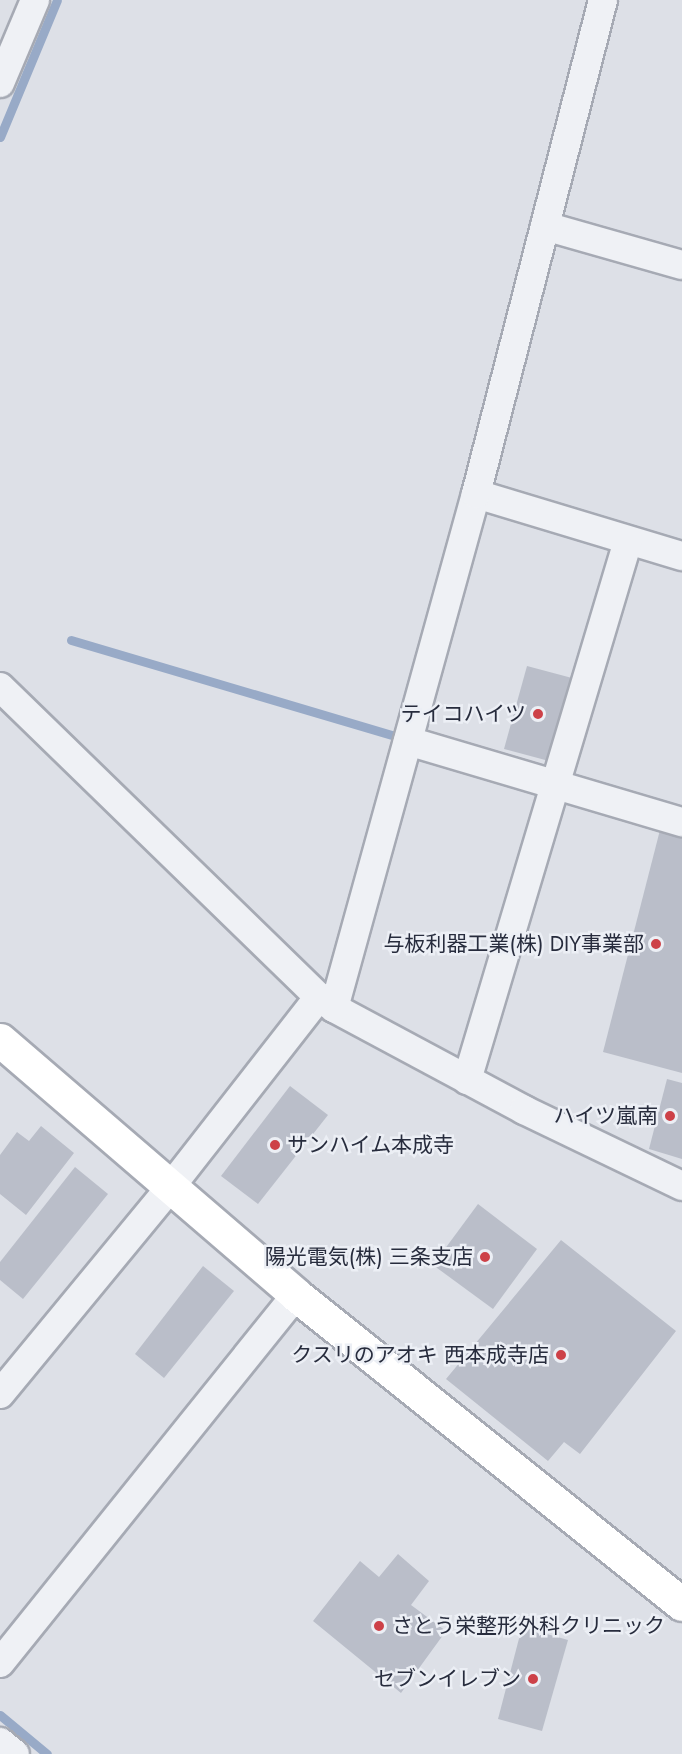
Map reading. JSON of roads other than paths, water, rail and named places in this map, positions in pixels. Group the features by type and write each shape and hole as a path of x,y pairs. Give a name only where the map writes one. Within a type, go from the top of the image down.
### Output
{"street":[{"path":"0,83 35,0"},
{"path":"0,1394 326,1003 408,741 476,494 603,0"},
{"path":"545,226 682,265"},
{"path":"476,494 682,556"},
{"path":"467,1080 628,541"},
{"path":"0,687 326,1003 467,1080 682,1186"},
{"path":"408,741 682,822"},
{"path":"0,1040 172,1185 296,1295 682,1604"},
{"path":"0,1663 296,1295"},
{"path":"0,1742 15,1754"}],"waterway":[{"path":"0,137 57,0"},
{"path":"71,640 395,736"},
{"path":"0,1715 47,1754"}],"place":[{"name":"テイコハイツ","path":"538,714"},
{"name":"与板利器工業(株) DIY事業部","path":"656,944"},
{"name":"ハイツ嵐南","path":"670,1116"},
{"name":"サンハイム本成寺","path":"275,1145"},
{"name":"陽光電気(株) 三条支店","path":"485,1257"},
{"name":"クスリのアオキ 西本成寺店","path":"561,1355"},
{"name":"さとう栄整形外科クリニック","path":"379,1626"},
{"name":"セブンイレブン","path":"533,1679"}]}
